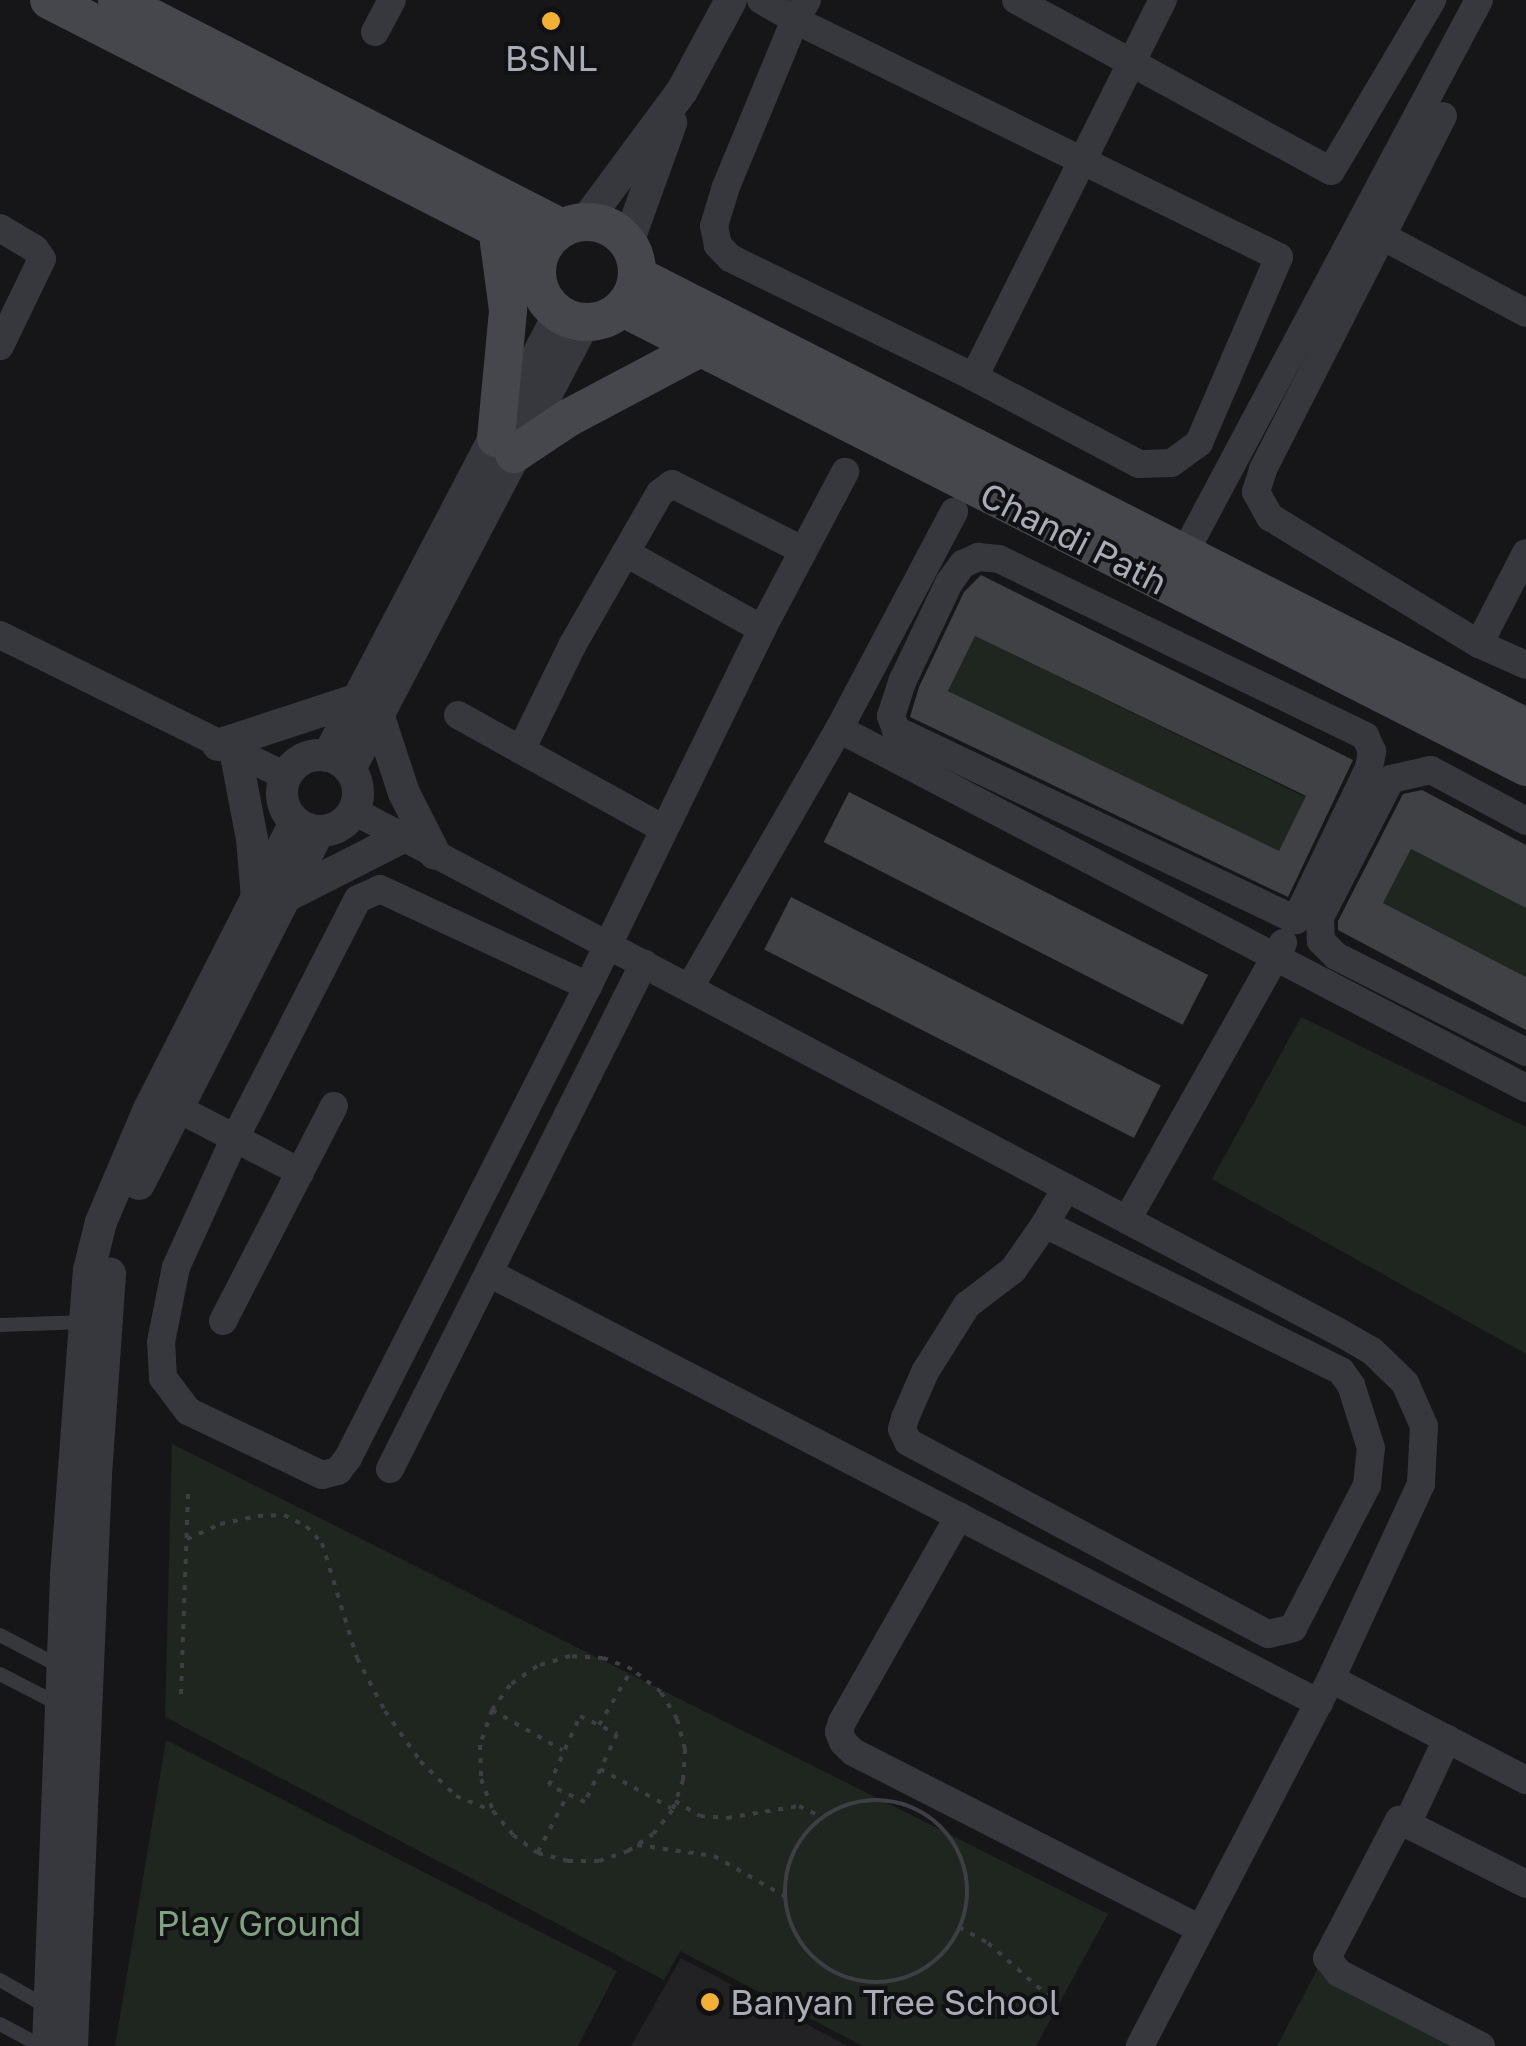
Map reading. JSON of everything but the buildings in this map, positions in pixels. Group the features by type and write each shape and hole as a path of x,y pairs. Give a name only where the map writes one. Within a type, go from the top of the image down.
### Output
{"main road":[{"path":"49,0 497,228 563,234 609,227 629,275 598,322 572,319 539,286 563,234"},
{"path":"117,0 563,234"},
{"path":"497,228 508,310 498,459"},
{"name":"Chandi Path","path":"629,275 700,348 1526,767"},
{"name":"Chandi Path","path":"629,275 1526,727"},
{"path":"498,459 700,348"}],"street":[{"path":"375,32 392,0"},
{"path":"563,234 682,90 731,0"},
{"path":"761,0 801,10 1082,161 1279,257 1198,442 1172,463 1139,464 974,376 730,258 718,245 714,226 725,190 801,10"},
{"path":"1016,0 1331,170 1432,0"},
{"path":"974,376 1163,0"},
{"path":"1480,0 1370,230 1256,492 1270,517 1480,644 1526,665"},
{"path":"629,275 682,90"},
{"path":"1185,552 1370,230 1443,116"},
{"path":"0,228 35,249 42,260 0,346"},
{"path":"1370,230 1526,313"},
{"path":"339,762 572,319"},
{"path":"588,986 394,894 380,889 365,893 234,1140 176,1267 166,1306 163,1378 188,1411 322,1475 338,1470 465,1234 588,986 762,629 845,472"},
{"path":"521,750 573,644 660,493 672,484 802,550"},
{"path":"690,987 839,729 954,512"},
{"path":"1480,644 1526,553"},
{"path":"626,554 762,629"},
{"path":"1127,1220 1296,920 1370,768 1372,751 1364,736 999,559 978,557 962,564 903,680 891,716 896,730 1296,920"},
{"path":"0,635 286,776"},
{"path":"227,750 368,707"},
{"path":"368,707 435,854"},
{"path":"458,714 664,829"},
{"path":"839,729 1526,1088"},
{"path":"227,750 271,898"},
{"path":"304,758 339,762 358,792 354,812 342,825 307,827 282,801 286,776 304,758"},
{"path":"1526,821 1430,770 1391,779 1320,917 1321,941 1336,956 1526,1052"},
{"path":"354,812 1372,1351 1405,1383 1424,1426 1421,1484 1325,1691 1140,2046"},
{"path":"44,2046 65,2025 75,1674 95,1321 89,1270 119,1175 307,827"},
{"path":"95,1321 116,1244 143,1172 177,1108 271,898 403,838"},
{"path":"1322,982 1336,956"},
{"path":"390,1469 644,963"},
{"path":"223,1322 334,1106"},
{"path":"177,1108 300,1172"},
{"path":"1046,1224 1341,1371 1351,1385 1372,1448 1367,1485 1293,1628 1282,1634 1268,1634 908,1442 902,1429 912,1402 967,1305 1013,1270 1066,1188"},
{"path":"489,1273 1263,1674 1325,1691 1446,1739 1526,1780"},
{"path":"959,1516 842,1722 839,1732 844,1742 852,1752 1201,1929"},
{"path":"1263,1674 1282,1634"},
{"path":"1408,1822 1446,1739"},
{"path":"1480,2046 1352,1980 1330,1966 1328,1958 1396,1823 1408,1822 1526,1884"}],"lane":[{"path":"0,1325 95,1321"},
{"path":"0,1635 75,1674"},
{"path":"0,1674 74,1712"},
{"path":"0,1980 65,2025"},
{"path":"0,2024 44,2046"}],"path":[{"path":"181,1694 188,1489"},
{"path":"186,1538 220,1524 258,1516 284,1515 306,1526 322,1544 357,1658 385,1711 420,1761 456,1796 494,1811"},
{"path":"570,1656 603,1658 632,1670 661,1692 677,1719 685,1749 683,1780 672,1809 637,1845 599,1861 568,1862 538,1852 513,1835 494,1811 481,1779 480,1746 492,1710 510,1686 537,1666 570,1656"},
{"path":"599,1726 632,1670"},
{"path":"492,1710 564,1750"},
{"path":"580,1716 617,1734 585,1802 549,1786 564,1750 580,1716"},
{"path":"600,1769 672,1809"},
{"path":"538,1852 568,1794"},
{"path":"675,1802 700,1816 727,1818 798,1806 822,1817"},
{"path":"855,1802 902,1803 928,1816 948,1836 962,1861 968,1889 952,1944 932,1964 906,1978 878,1983 849,1978 824,1966 803,1946 790,1920 786,1897 789,1862 802,1837 822,1817 855,1802"},
{"path":"637,1845 714,1856 786,1897"},
{"path":"959,1927 988,1944 1054,2002"}],"shaded area":[{"name":"Banyan Tree School","path":"681,1958 848,2046 631,2046"}],"green space":[{"path":"975,636 1306,797 1279,852 948,691"},
{"path":"1411,849 1526,908 1526,977 1383,903"},
{"path":"1301,1017 1526,1127 1526,1354 1212,1179"},
{"path":"172,1444 1108,1914 1036,2046 863,2046 680,1951 664,1980 165,1717"},
{"name":"Play Ground","path":"166,1740 617,1971 578,2046 115,2046"},
{"path":"1319,1966 1472,2046 1277,2046"}],"place":[{"name":"BSNL","path":"551,21"},
{"name":"Banyan Tree School","path":"710,2002"}]}
